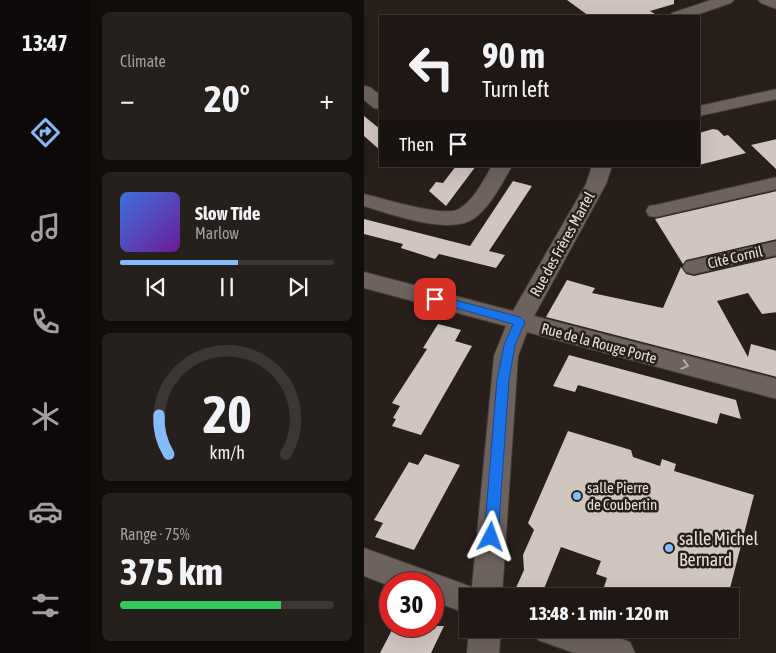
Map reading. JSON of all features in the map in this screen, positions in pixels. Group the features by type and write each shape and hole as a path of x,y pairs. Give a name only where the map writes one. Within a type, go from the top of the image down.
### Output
{"street":[{"path":"681,15 726,0"},
{"path":"766,0 776,5"},
{"path":"364,91 379,103"},
{"path":"700,112 776,94"},
{"path":"364,200 442,218 458,218 472,210 501,167"},
{"name":"Rue des Frères Martel","path":"488,588 503,380 510,345 520,322 596,184 602,167"},
{"path":"656,212 776,184"},
{"name":"Cité Cornil","path":"694,267 776,248"},
{"name":"Rue de la Rouge Porte","path":"364,280 776,389"},
{"path":"364,562 391,572"},
{"path":"444,591 459,597"},
{"path":"483,653 484,638"},
{"path":"575,638 619,653"}],"building":[{"path":"567,0 674,0 674,4 650,11 656,15 588,15"},
{"path":"364,116 379,128 379,149 364,136"},
{"path":"713,129 718,130 724,136 728,135 746,153 700,165 700,133"},
{"path":"777,139 777,170 751,145"},
{"path":"455,167 475,167 446,206 429,191 436,182 443,183"},
{"path":"513,181 532,186 489,251 505,255 496,268 439,254 435,259 401,248 403,244 364,234 364,219 470,246"},
{"path":"777,191 777,239 686,260 683,264 655,219"},
{"path":"777,257 777,312 762,314 748,293 717,301 748,357 751,344 777,351 777,377 546,317 567,280 595,288 592,293 663,308 681,267 686,274 694,276"},
{"path":"438,324 461,330 455,341 472,346 421,435 392,426 396,419 393,418 400,406 392,403 427,349 423,348"},
{"path":"569,355 736,400 741,419 720,413 717,424 578,385 575,392 553,386"},
{"path":"568,431 631,450 633,457 660,466 662,459 676,464 674,471 754,495 730,588 604,588 607,578 596,574 601,561 561,547 544,588 516,588 524,570 523,555 534,530 528,523"},
{"path":"425,454 460,465 414,550 375,537 383,523 374,520 409,462 418,465"},
{"path":"388,637 439,637 431,653 380,653"}],"place":[{"name":"salle Pierre de Coubertin","path":"577,496"},
{"name":"salle Michel Bernard","path":"669,548"}],"route":[{"path":"435,299 520,322 506,356 491,537"}]}
